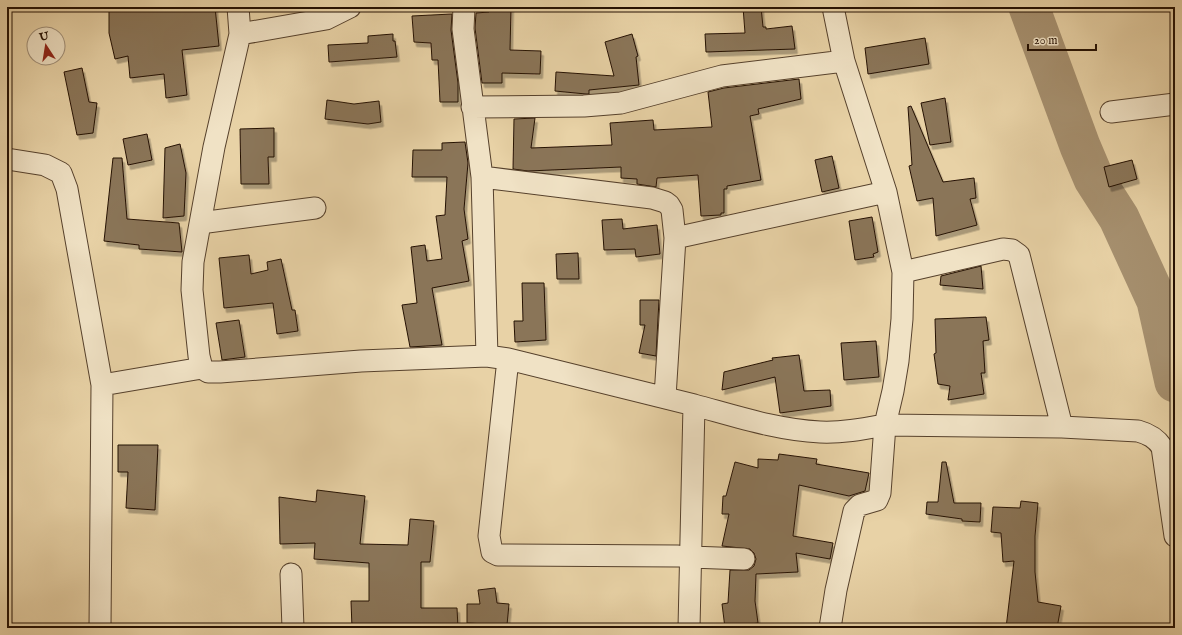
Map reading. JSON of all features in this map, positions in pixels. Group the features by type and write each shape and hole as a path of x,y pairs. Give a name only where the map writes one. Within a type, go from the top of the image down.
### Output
{"street":[{"path":"202,368 197,342 192,290 193,262 214,147 240,34 238,7"},
{"path":"240,34 326,20 350,7"},
{"path":"464,7 463,30 482,177 487,356"},
{"path":"830,628 836,590 854,511 860,506 877,500 880,493 885,425 894,391 898,361 902,319 903,272 886,192 844,61 833,7"},
{"path":"472,107 584,106 621,103 722,76 844,61"},
{"path":"1111,112 1175,104"},
{"path":"7,159 46,164 62,173 67,188 102,385 100,628"},
{"path":"482,177 652,198 666,202 672,210 675,238 665,397"},
{"path":"675,238 886,192"},
{"path":"200,223 315,208"},
{"path":"903,272 1003,249 1012,250 1019,255 1062,427"},
{"path":"102,385 202,368 208,372 220,372 362,361 487,356 508,359 665,397 780,427 820,432 848,431 885,425 1062,427 1138,431 1154,437 1162,448 1175,536"},
{"path":"508,359 489,536 492,552 498,555 685,557 744,560"},
{"path":"689,628 685,557 694,405"},
{"path":"291,574 293,628"}],"building":[{"path":"109,7 215,7 219,46 182,50 187,95 166,98 164,74 130,78 128,56 115,59 109,33"},
{"path":"489,7 511,7 510,50 541,51 540,74 502,73 502,83 482,83 475,28 476,13 489,12"},
{"path":"743,7 761,7 763,27 766,27 766,29 792,26 795,49 706,52 705,34 745,33"},
{"path":"452,14 451,30 458,83 458,102 440,102 438,60 432,60 431,43 414,42 412,16"},
{"path":"393,34 397,57 329,62 328,45 368,43 368,36"},
{"path":"632,34 638,56 636,57 639,85 589,90 589,94 555,91 556,72 614,76 605,42"},
{"path":"925,38 929,64 868,74 865,48"},
{"path":"82,68 89,102 97,103 93,133 77,135 64,72"},
{"path":"799,79 801,99 758,109 759,114 750,116 761,180 727,186 727,189 724,189 724,213 721,213 721,215 701,216 698,175 657,178 656,187 637,184 637,179 621,178 621,167 528,171 513,169 514,119 535,118 531,148 612,145 610,123 653,120 654,130 712,127 708,92 724,88"},
{"path":"945,98 951,142 930,145 921,103"},
{"path":"327,100 354,104 379,101 381,122 368,124 325,119"},
{"path":"911,106 943,182 974,178 976,198 970,199 977,225 936,236 933,198 917,201 909,166 912,165 908,107"},
{"path":"274,128 274,157 268,157 269,184 241,184 240,129"},
{"path":"147,134 152,160 128,165 123,139"},
{"path":"465,142 468,163 464,209 468,239 462,241 469,281 432,288 442,345 410,347 402,305 417,303 411,247 425,245 427,261 442,259 436,216 445,215 447,177 412,177 413,150 442,150 442,143"},
{"path":"180,144 186,173 184,216 163,218 165,148"},
{"path":"832,156 839,188 822,192 815,160"},
{"path":"113,158 122,158 127,219 179,223 182,252 139,249 139,245 104,241"},
{"path":"1132,160 1137,179 1109,187 1104,167"},
{"path":"872,217 878,252 873,254 874,257 855,260 849,221"},
{"path":"622,219 623,229 657,225 660,254 636,257 635,249 604,250 602,220"},
{"path":"578,253 579,279 557,279 556,254"},
{"path":"249,255 251,274 268,270 267,262 281,259 292,310 295,310 298,331 277,334 273,303 224,308 219,258"},
{"path":"981,266 983,289 940,285 941,276"},
{"path":"522,283 544,283 546,340 515,342 514,321 523,321"},
{"path":"640,300 659,300 656,356 639,353 645,325 640,325"},
{"path":"986,317 989,340 983,341 985,373 981,373 984,394 948,400 950,386 938,384 934,354 936,353 935,319"},
{"path":"239,320 245,357 222,360 216,323"},
{"path":"876,341 879,377 844,380 841,343"},
{"path":"799,355 804,391 830,390 831,406 780,413 775,377 722,390 724,372 773,360 772,358"},
{"path":"118,445 158,445 155,510 126,508 128,472 118,472"},
{"path":"779,454 817,459 816,464 869,473 865,491 849,496 799,485 793,536 833,543 830,559 796,553 798,572 756,574 755,601 758,623 725,628 722,604 728,603 730,570 749,570 754,566 756,559 754,553 750,549 722,546 729,514 722,514 723,496 726,496 735,462 758,468 758,459 778,460"},
{"path":"942,462 946,462 954,503 981,503 980,522 962,521 962,519 926,514 927,502 938,502"},
{"path":"317,490 365,496 360,544 408,545 410,519 434,521 430,562 421,562 421,608 457,608 458,628 352,628 351,601 369,601 369,563 314,559 315,543 280,544 279,497 316,502"},
{"path":"1021,501 1038,503 1035,536 1035,572 1038,602 1061,606 1057,628 1006,628 1014,561 1003,562 1001,533 991,532 993,507 1020,508"},
{"path":"495,588 497,603 509,604 507,625 467,623 467,604 480,604 478,590"}],"waterway":[{"path":"1029,7 1080,146 1094,179 1119,218 1157,301 1175,382"}]}
